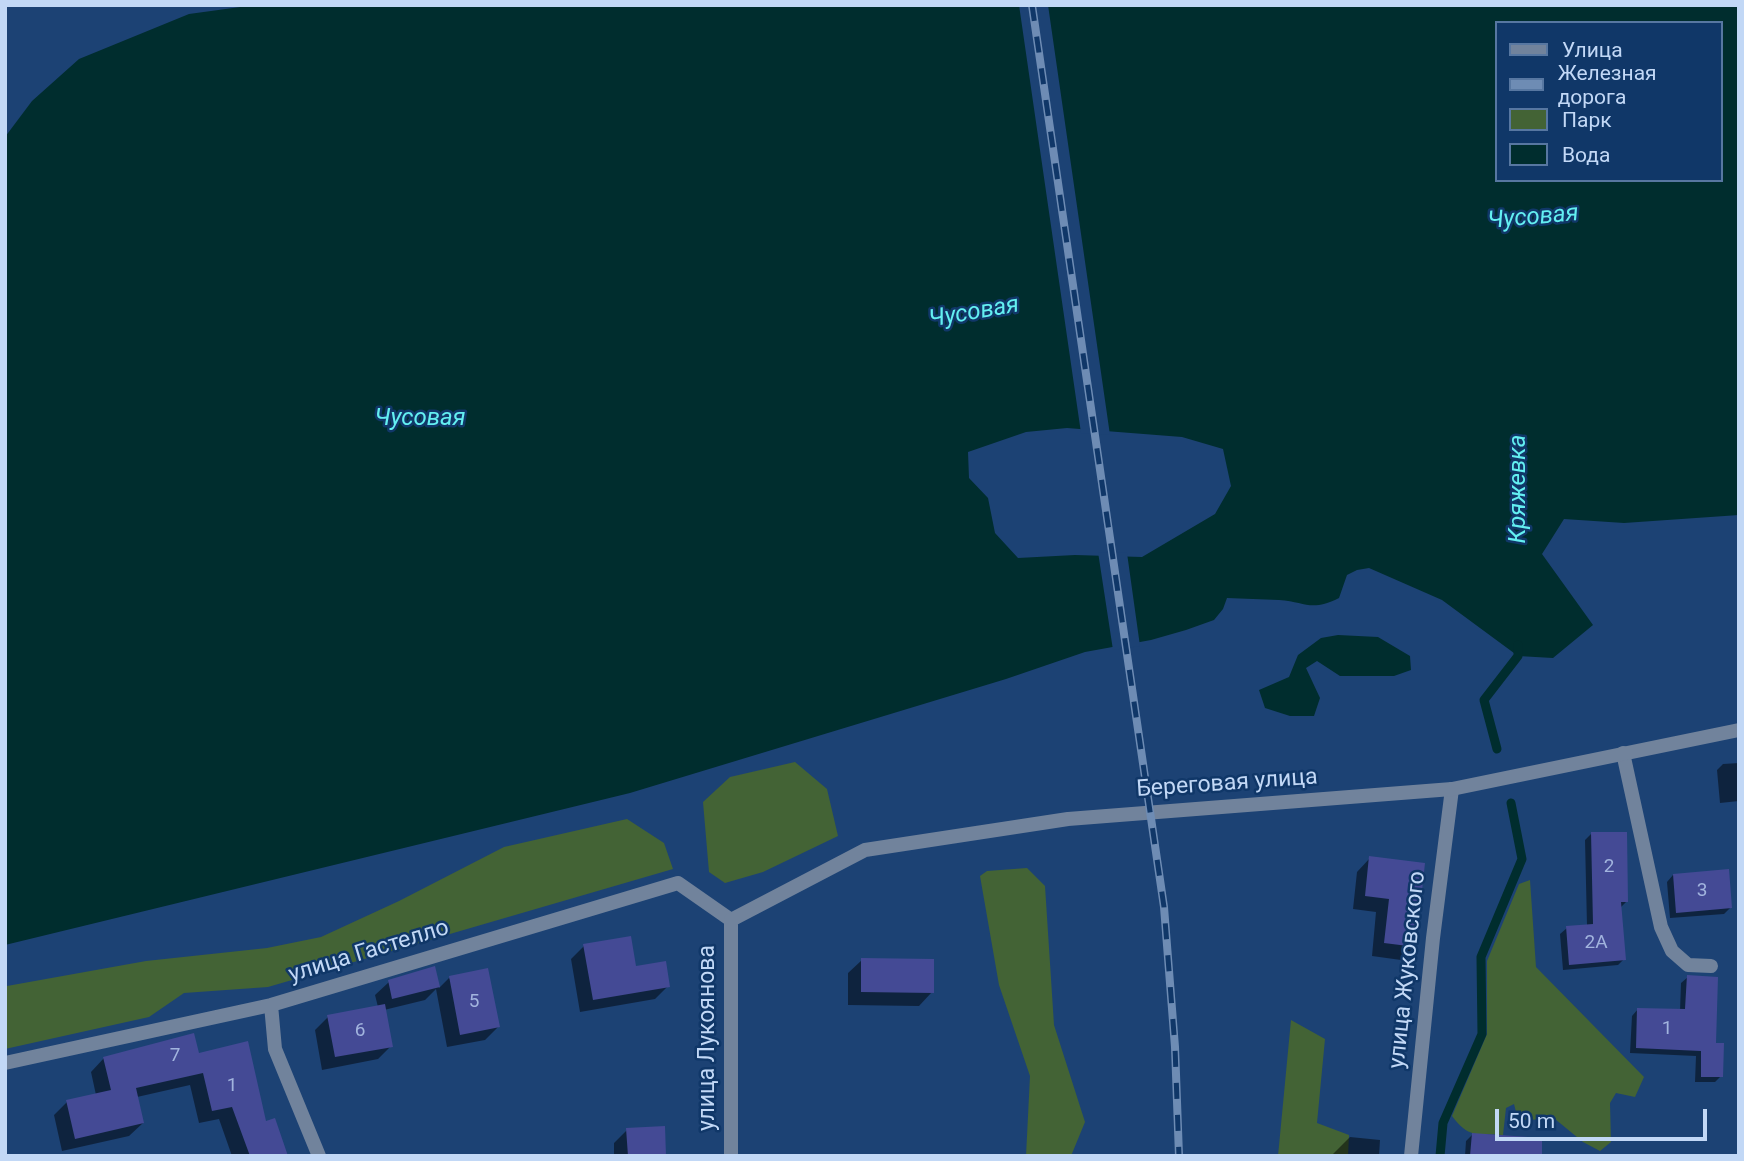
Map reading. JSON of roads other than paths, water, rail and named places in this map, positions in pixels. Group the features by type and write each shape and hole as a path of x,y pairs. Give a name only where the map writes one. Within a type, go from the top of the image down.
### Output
{"street":[{"name":"Береговая улица","path":"732,920 865,850 1068,819 1452,789 1739,730"},
{"path":"1623,753 1661,927 1672,951 1688,965 1711,966"},
{"name":"улица Жуковского","path":"1411,1156 1433,938 1452,789"},
{"name":"улица Гастелло","path":"5,1063 271,1005 678,883 732,920"},
{"name":"улица Лукоянова","path":"731,1156 732,920"},
{"path":"271,1005 275,1049 319,1156"}],"water":[{"name":"Чусовая","path":"255,5 1739,5 1739,515 1624,523 1564,519 1542,554 1593,625 1553,658 1518,656 1442,600 1369,568 1357,570 1347,575 1339,598 1322,604 1227,598 1223,609 1214,620 1186,630 1151,640 1085,652 1006,679 630,793 5,945 5,137 32,101 79,59 189,14","holes":["1067,428 1182,437 1223,449 1231,486 1215,514 1142,557 1075,555 1018,558 995,533 988,498 969,478 968,452 1026,432"]},
{"path":"1338,635 1378,637 1410,656 1411,670 1394,676 1340,676 1317,661 1306,668 1320,698 1314,716 1290,716 1265,708 1259,690 1289,677 1298,655 1321,638"}],"waterway":[{"name":"Кряжевка","path":"1497,749 1484,700 1518,656 1518,645"},
{"name":"Кряжевка","path":"1440,1156 1443,1123 1482,1034 1481,957 1522,859 1511,803"}],"railway":[{"path":"1032,5 1164,907 1175,1047 1179,1156"}]}
